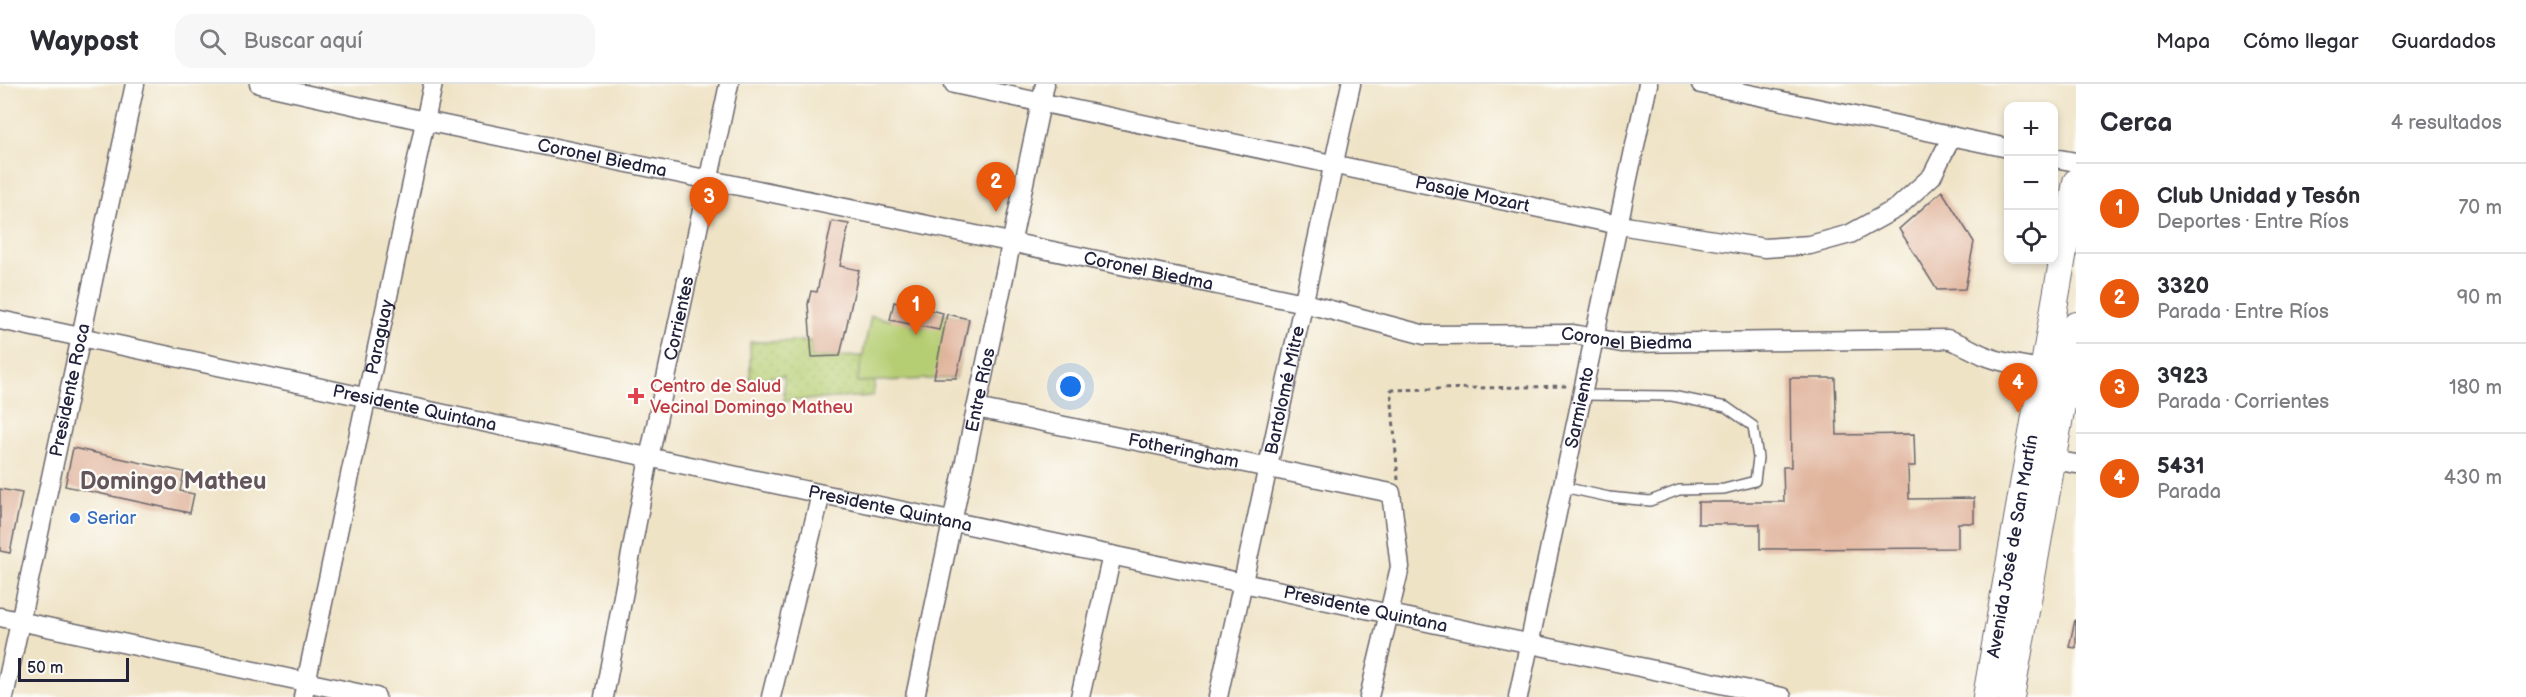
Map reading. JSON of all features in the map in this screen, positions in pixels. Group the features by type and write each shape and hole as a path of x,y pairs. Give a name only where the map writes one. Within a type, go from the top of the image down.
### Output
{"main road":[{"name":"Avenida José de San Martín","path":"2011,697 2053,460 2063,369 2076,182"},
{"name":"Avenida José de San Martín","path":"2063,369 2076,325"},
{"name":"Avenida José de San Martín","path":"1986,697 2053,460"}],"street":[{"name":"Presidente Roca","path":"4,697 135,84"},
{"name":"Coronel Biedma","path":"259,84 425,121 1304,303 1425,335 1573,334 1622,343 1947,339 1965,344 1983,355 2013,364 2063,369"},
{"name":"Paraguay","path":"304,690 433,84"},
{"name":"Corrientes","path":"604,697 649,458 729,84"},
{"name":"Pasaje Mozart","path":"954,84 1619,225 1765,248 1810,245 1850,234 1897,208 1932,176 1952,136"},
{"name":"Entre Ríos","path":"915,697 1045,84"},
{"name":"Bartolomé Mitre","path":"1218,697 1351,84"},
{"name":"Sarmiento","path":"1518,697 1648,84"},
{"path":"1701,84 2004,147"},
{"path":"2058,159 2076,162"},
{"name":"Presidente Quintana","path":"0,320 1782,697"},
{"name":"Fotheringham","path":"976,408 1391,493"},
{"path":"1369,697 1400,567 1391,493"},
{"path":"771,697 821,494"},
{"path":"1080,697 1112,555"},
{"path":"0,617 304,690 376,697"}],"lane":[{"path":"1563,487 1609,497 1650,501 1679,489 1724,489 1755,481 1758,458 1753,426 1726,407 1672,396 1583,390"}],"path":[{"path":"1391,493 1398,479 1391,390 1583,390"}],"green space":[{"path":"894,302 969,319 956,378 857,382 871,316 890,320"},
{"path":"811,341 812,357 863,356 858,382 875,381 873,396 784,401 784,376 750,379 750,342"}],"building":[{"path":"1942,191 1974,242 1965,289 1937,290 1899,229"},
{"path":"832,221 849,224 840,266 859,270 840,356 812,357 808,304 811,291 817,292"},
{"path":"894,302 943,313 939,330 890,320"},
{"path":"947,314 969,319 963,349 956,378 934,378"},
{"path":"1790,378 1835,378 1837,435 1914,434 1915,466 1908,466 1909,499 1974,498 1974,523 1958,523 1958,548 1760,549 1760,524 1698,524 1698,502 1784,502 1783,467 1791,467"},
{"path":"73,448 184,472 180,491 194,494 190,513 65,486"},
{"path":"0,489 22,493 10,553 0,551"},
{"path":"2076,620 2076,648 2069,647"}],"place":[{"name":"3320","path":"996,212"},
{"name":"3923","path":"709,227"},
{"name":"Club Unidad y Tesón","path":"916,335"},
{"name":"Centro de Salud Vecinal Domingo Matheu","path":"636,396"},
{"name":"5431","path":"2018,413"},
{"name":"Seriar","path":"75,518"}],"district":[{"name":"Domingo Matheu","path":"173,481"}]}
